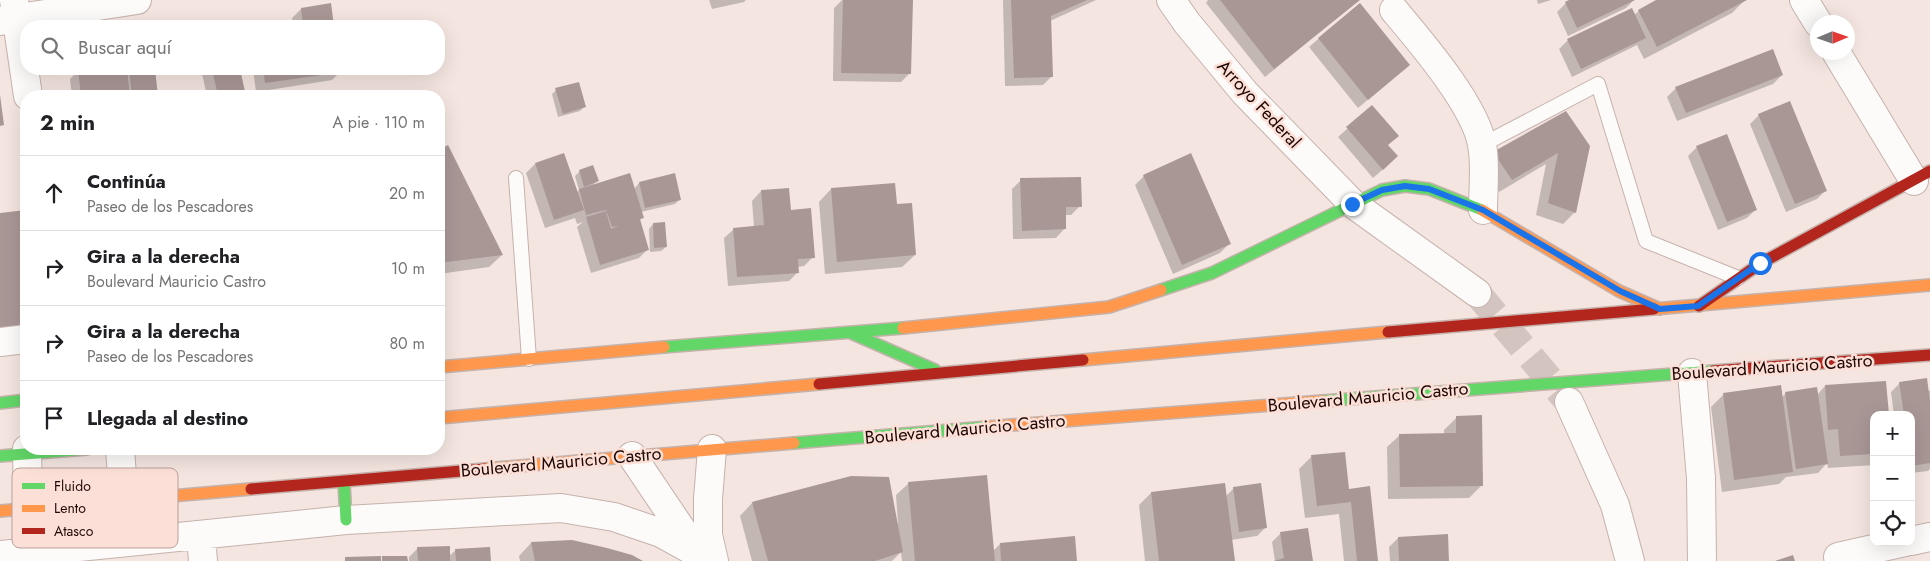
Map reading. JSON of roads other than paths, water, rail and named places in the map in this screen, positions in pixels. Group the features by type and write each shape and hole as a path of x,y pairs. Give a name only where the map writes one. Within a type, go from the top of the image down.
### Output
{"main road":[{"path":"1698,306 1760,263 1922,176"},
{"path":"445,366 732,341 852,333 1109,307 1212,273 1382,190 1405,186 1429,189 1483,210 1620,291 1660,309"},
{"path":"445,417 1466,324 1930,286"},
{"path":"852,333 939,371"},
{"name":"Boulevard Mauricio Castro","path":"178,496 712,449 1473,388 1930,355"},
{"path":"0,403 20,401"},
{"path":"0,456 20,452"},
{"path":"344,482 346,520"}],"street":[{"path":"20,60 10,14 138,0"},
{"name":"Arroyo Federal","path":"1171,0 1187,24 1245,93 1352,204 1477,293"},
{"path":"1804,0 1814,15"},
{"path":"1394,10 1440,67 1478,130 1482,145 1483,210"},
{"path":"1842,60 1922,176"},
{"path":"23,75 27,90"},
{"path":"0,342 20,340"},
{"path":"1692,373 1700,478 1702,561"},
{"path":"1569,402 1615,505 1630,561"},
{"path":"706,559 712,449"},
{"path":"27,455 27,468"},
{"path":"120,455 121,468"},
{"path":"632,456 706,559"},
{"path":"178,546 202,548 346,520 561,508 614,517 661,533 706,559"},
{"path":"1915,540 1930,537"},
{"path":"1839,561 1838,557 1887,546"},
{"path":"29,548 29,552"},
{"path":"0,555 68,548"}],"lane":[{"path":"1482,145 1598,84 1646,241 1738,278"},
{"path":"516,178 528,359"}],"tunnel":[{"path":"1477,293 1566,399"}]}
